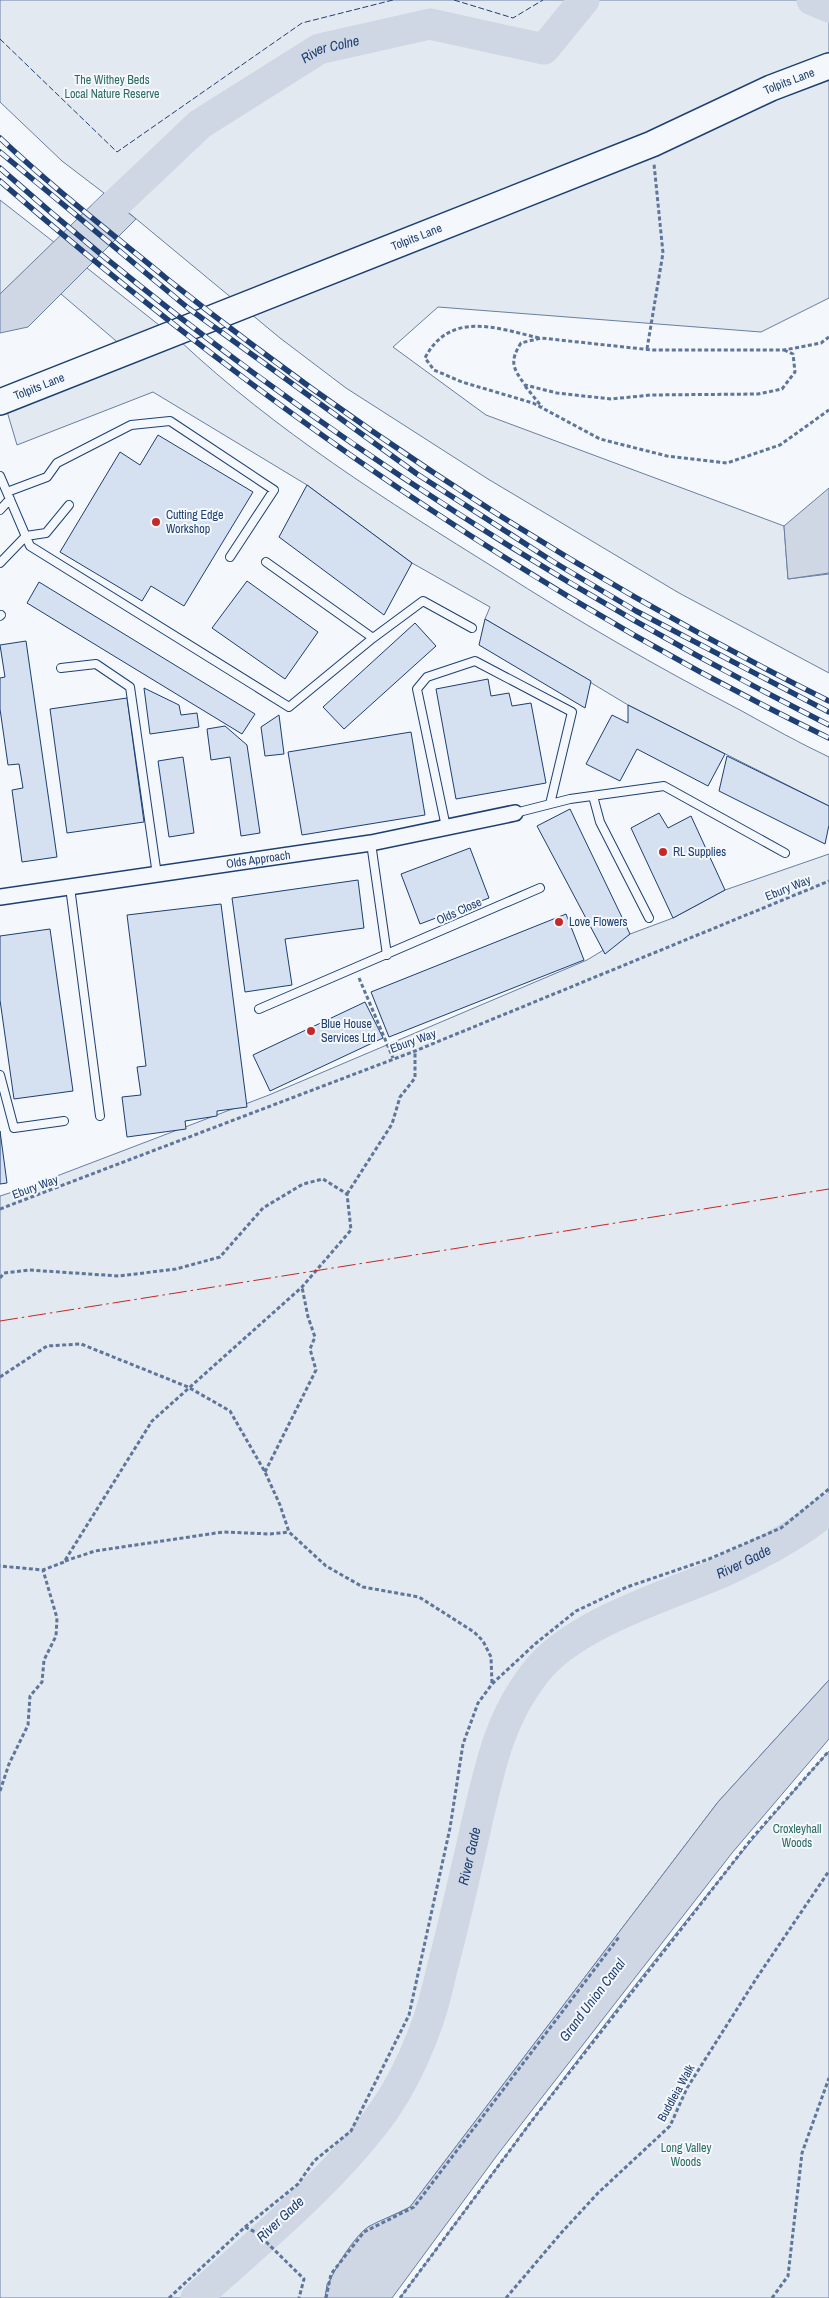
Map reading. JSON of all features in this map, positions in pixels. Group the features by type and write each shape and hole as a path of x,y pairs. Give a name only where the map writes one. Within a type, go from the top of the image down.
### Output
{"main road":[{"name":"Tolpits Lane","path":"0,402 652,144 771,88 829,66"}],"street":[{"name":"Olds Approach","path":"0,897 371,843 514,813"}],"lane":[{"path":"5,491 47,477 57,463 131,425 170,421 274,490 230,557"},
{"path":"0,476 30,546 288,707 373,638 423,601 472,628"},
{"path":"0,510 5,491"},
{"path":"0,563 26,536 46,533 69,505"},
{"path":"266,562 373,638"},
{"path":"446,827 417,689 427,677 475,661 572,712 550,804"},
{"path":"61,668 96,664 130,687 157,875"},
{"path":"514,813 593,796 664,786 785,853"},
{"path":"593,796 600,822 649,918"},
{"path":"371,843 387,955"},
{"path":"70,887 100,1116"},
{"name":"Olds Close","path":"259,1009 540,888"},
{"path":"0,1075 14,1128 64,1121"}],"path":[{"path":"647,350 663,253 652,144"},
{"path":"829,337 822,343 784,350 647,350 541,338 485,326 451,330 432,345 426,358 434,370 462,382 533,403 600,439 667,456 726,463 780,445 829,410"},
{"path":"541,338 521,343 514,355 514,369 544,409"},
{"path":"525,385 557,393 611,399 651,395 758,394 782,389 795,372 793,354 784,350"},
{"name":"Ebury Way","path":"0,1209 415,1051 829,881"},
{"path":"355,968 393,1058"},
{"path":"64,1562 152,1422 302,1287 351,1230 347,1194 392,1124 400,1097 415,1078 415,1051"},
{"path":"0,1278 4,1273 29,1270 119,1276 176,1269 220,1257 263,1208 303,1184 323,1179 347,1194"},
{"path":"265,1472 316,1370 310,1349 315,1337 308,1318 302,1287"},
{"path":"0,1377 47,1346 81,1344 188,1388 230,1411 265,1472 280,1505 289,1532 326,1566 364,1587 419,1597 474,1632 483,1641 491,1656 492,1684"},
{"path":"169,2298 246,2227 298,2184 314,2161 351,2131 409,2015 450,1828 462,1744 478,1703 492,1684 535,1644 576,1611 627,1587 709,1559 781,1528 829,1489"},
{"path":"0,1566 44,1570 95,1551 223,1532 270,1534 289,1532"},
{"path":"0,1791 9,1764 28,1726 30,1696 42,1682 44,1660 56,1636 57,1618 44,1570"},
{"path":"400,2298 537,2114 747,1845 829,1751"},
{"name":"Buddleia Walk","path":"506,2298 598,2192 670,2126 686,2088 756,1978 829,1871"},
{"path":"326,2298 331,2274 364,2232 414,2207 619,1937"},
{"path":"772,2298 788,2276 802,2153 829,2078"},
{"path":"246,2227 260,2237 304,2279 299,2298"}],"green space":[{"name":"The Withey Beds Local Nature Reserve","path":"0,0 829,0 829,298 761,332 438,307 393,347 486,415 784,526 788,579 829,574 829,673 679,593 488,479 346,388 280,338 117,203 62,161 0,102"},
{"path":"0,200 55,243 0,294"},
{"path":"87,268 164,329 122,346 61,294"},
{"path":"180,341 217,374 294,435 415,518 617,643 829,757 829,806 628,705 485,619 490,607 412,563 307,485 153,392 17,445 6,408"},
{"path":"829,854 829,1680 718,1802 410,2207 368,2227 327,2284 325,2298 0,2298 0,1196 269,1095 587,960 630,934 673,918 725,890"},
{"name":"Long Valley Woods","path":"829,1751 829,2298 400,2298 608,2020 662,1951 716,1883"}],"water":[{"path":"104,193 136,219 28,327 0,333 0,294"},
{"path":"829,488 829,573 788,579 784,526"},
{"name":"Grand Union Canal","path":"829,1680 829,1739 732,1853 498,2154 392,2298 325,2298 335,2270 355,2240 368,2227 410,2207 718,1802"},
{"path":"237,2261 205,2298 191,2298"}],"building":[{"name":"Cutting Edge Workshop","path":"158,435 253,492 184,606 151,586 142,601 60,552 120,452 140,465"},
{"path":"307,485 412,563 384,615 279,537"},
{"path":"247,581 318,632 285,679 212,628"},
{"path":"39,582 255,714 242,734 27,603"},
{"path":"485,619 591,681 585,708 479,645"},
{"path":"415,623 436,646 344,729 323,707"},
{"path":"26,641 57,857 22,862 12,790 23,788 19,764 8,765 0,709 0,678 5,677 0,645"},
{"path":"488,679 491,696 509,693 512,706 531,703 546,783 456,799 436,689"},
{"path":"144,688 179,705 181,715 197,713 199,727 150,734"},
{"path":"127,698 144,822 67,833 50,709"},
{"path":"628,705 725,754 708,786 637,749 620,781 586,764 612,715 628,723"},
{"path":"279,715 284,754 265,756 261,727"},
{"path":"225,726 247,745 260,833 241,836 230,757 211,760 207,729"},
{"path":"411,732 425,815 302,835 288,752"},
{"path":"727,756 829,806 829,825 825,844 719,791"},
{"path":"183,757 194,833 169,837 158,761"},
{"path":"570,809 630,934 605,954 537,826"},
{"path":"659,813 668,828 691,816 725,890 673,918 631,828"},
{"path":"470,848 489,898 420,924 401,874"},
{"path":"358,880 364,928 285,939 292,985 245,992 232,898"},
{"path":"221,904 247,1107 217,1111 217,1116 185,1121 186,1129 127,1137 122,1097 141,1095 137,1067 146,1066 127,915"},
{"path":"566,914 584,960 389,1037 371,992"},
{"path":"50,929 73,1091 14,1099 0,1000 0,936"},
{"path":"365,1002 383,1038 270,1091 253,1055"},
{"path":"0,1131 7,1183 0,1184"}],"waterway":[{"name":"River Colne","path":"105,214 200,124 319,49 430,24 544,49 584,0"},
{"name":"River Colne","path":"812,0 829,7"},
{"name":"River Gade","path":"196,2298 294,2210 342,2162 383,2112 403,2080 419,2044 434,2002 486,1782 497,1744 513,1708 535,1673 551,1656 594,1627 619,1614 718,1574 747,1560 789,1537 829,1509"}],"railway":[{"path":"0,138 61,192 166,278 323,397 404,453 570,559 655,609 829,701"},
{"path":"0,152 188,308 417,474 552,561 636,611 829,712"},
{"path":"0,168 95,249 193,327 293,402 397,473 502,541 609,606 718,667 829,725"},
{"path":"0,181 94,261 192,339 293,414 396,486 502,556 609,621 719,682 829,738"}],"fence":[{"path":"0,39 117,152 302,23 393,0"},
{"path":"454,0 513,18 543,0"}],"power":[{"path":"0,1321 829,1189"}],"place":[{"name":"Cutting Edge Workshop","path":"156,522"},
{"name":"RL Supplies","path":"663,852"},
{"name":"Love Flowers","path":"559,922"},
{"name":"Blue House Services Ltd","path":"311,1031"}],"park label":[{"name":"Croxleyhall Woods","path":"797,1836"}]}
